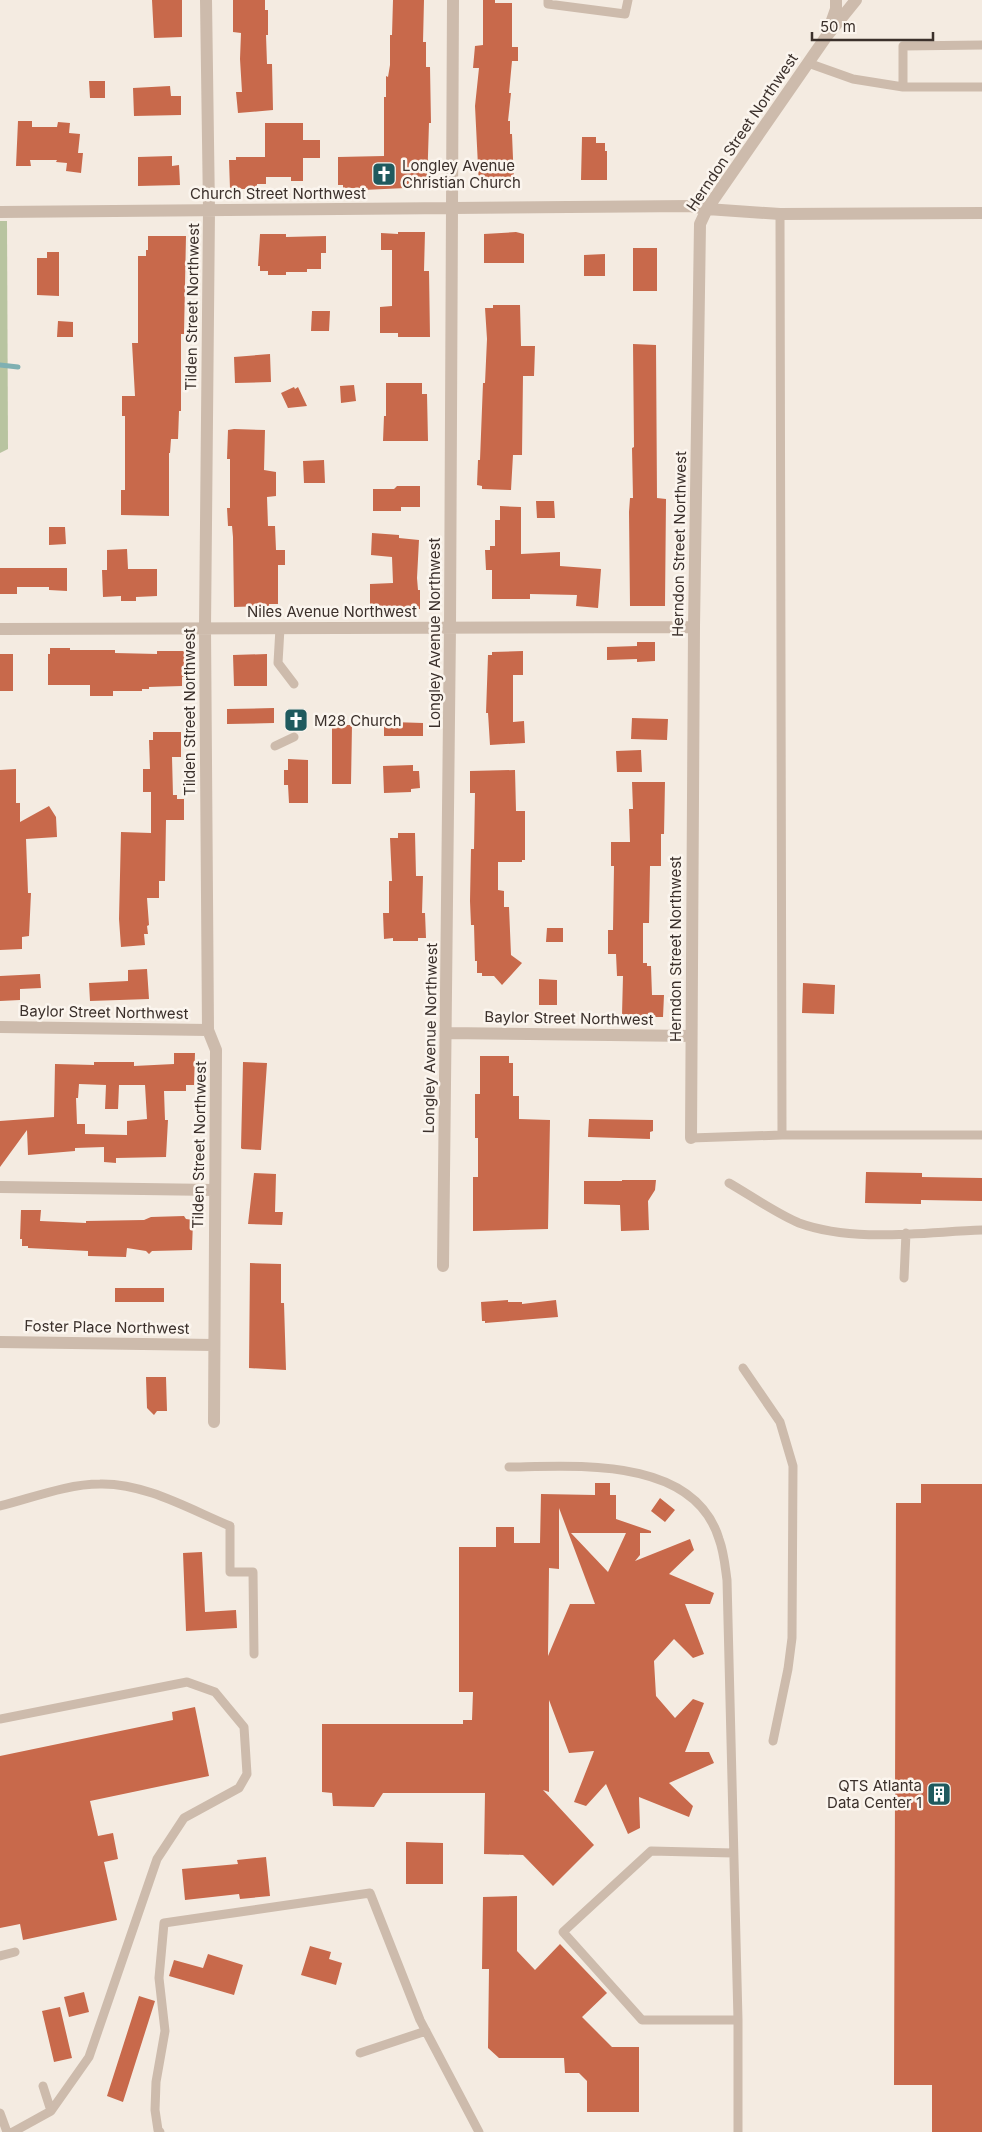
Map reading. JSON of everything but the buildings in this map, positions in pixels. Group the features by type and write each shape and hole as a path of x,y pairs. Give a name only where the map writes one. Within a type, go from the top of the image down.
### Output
{"street":[{"name":"Tilden Street Northwest","path":"206,0 209,210 205,628 208,1030 216,1050 214,1422"},
{"name":"Longley Avenue Northwest","path":"444,1266 453,0"},
{"path":"826,37 836,9 836,0"},
{"name":"Herndon Street Northwest","path":"691,1138 694,627 700,224 707,210 826,37 856,0"},
{"name":"Church Street Northwest","path":"0,212 690,206 707,210 780,214 982,213"},
{"name":"Niles Avenue Northwest","path":"0,628 694,627"},
{"name":"Baylor Street Northwest","path":"0,1027 208,1030"},
{"name":"Baylor Street Northwest","path":"446,1033 691,1036"},
{"path":"0,1187 214,1190"},
{"name":"Foster Place Northwest","path":"0,1342 214,1345"}],"lane":[{"path":"548,0 548,4 625,14 628,0"},
{"path":"903,87 903,46 982,45"},
{"path":"808,63 853,79 903,87 982,87"},
{"path":"780,214 782,1135"},
{"path":"280,628 278,663 294,684"},
{"path":"275,746 294,737"},
{"path":"691,1138 782,1135 982,1135"},
{"path":"729,1184 798,1222 827,1230 857,1235 982,1230"},
{"path":"904,1278 906,1233"},
{"path":"743,1368 780,1422 793,1466 792,1638 788,1670 773,1741"},
{"path":"509,1467 592,1466 628,1471 658,1479 684,1491 706,1513 719,1538 727,1580 738,2020 738,2132"},
{"path":"0,1506 85,1485 116,1484 147,1492 230,1526 230,1572 253,1572 254,1654"},
{"path":"0,1720 187,1682 215,1692 244,1727 247,1774 239,1788 184,1818 157,1859 89,2057 51,2111 13,2132"},
{"path":"734,1853 651,1851 563,1932 642,2020 738,2020"},
{"path":"160,2132 154,2110 156,2082 165,2031 159,1978 164,1923 370,1893 426,2031 479,2132"},
{"path":"0,1956 15,1952"},
{"path":"360,2053 426,2031"},
{"path":"43,2086 51,2111"},
{"path":"0,2113 7,2132"}],"green space":[{"path":"0,221 7,221 8,449 0,453"}],"waterway":[{"path":"0,365 18,367"}],"place":[{"name":"Longley Avenue Christian Church","path":"384,174"},
{"name":"M28 Church","path":"296,720"},
{"name":"QTS Atlanta Data Center 1","path":"939,1794"}]}
